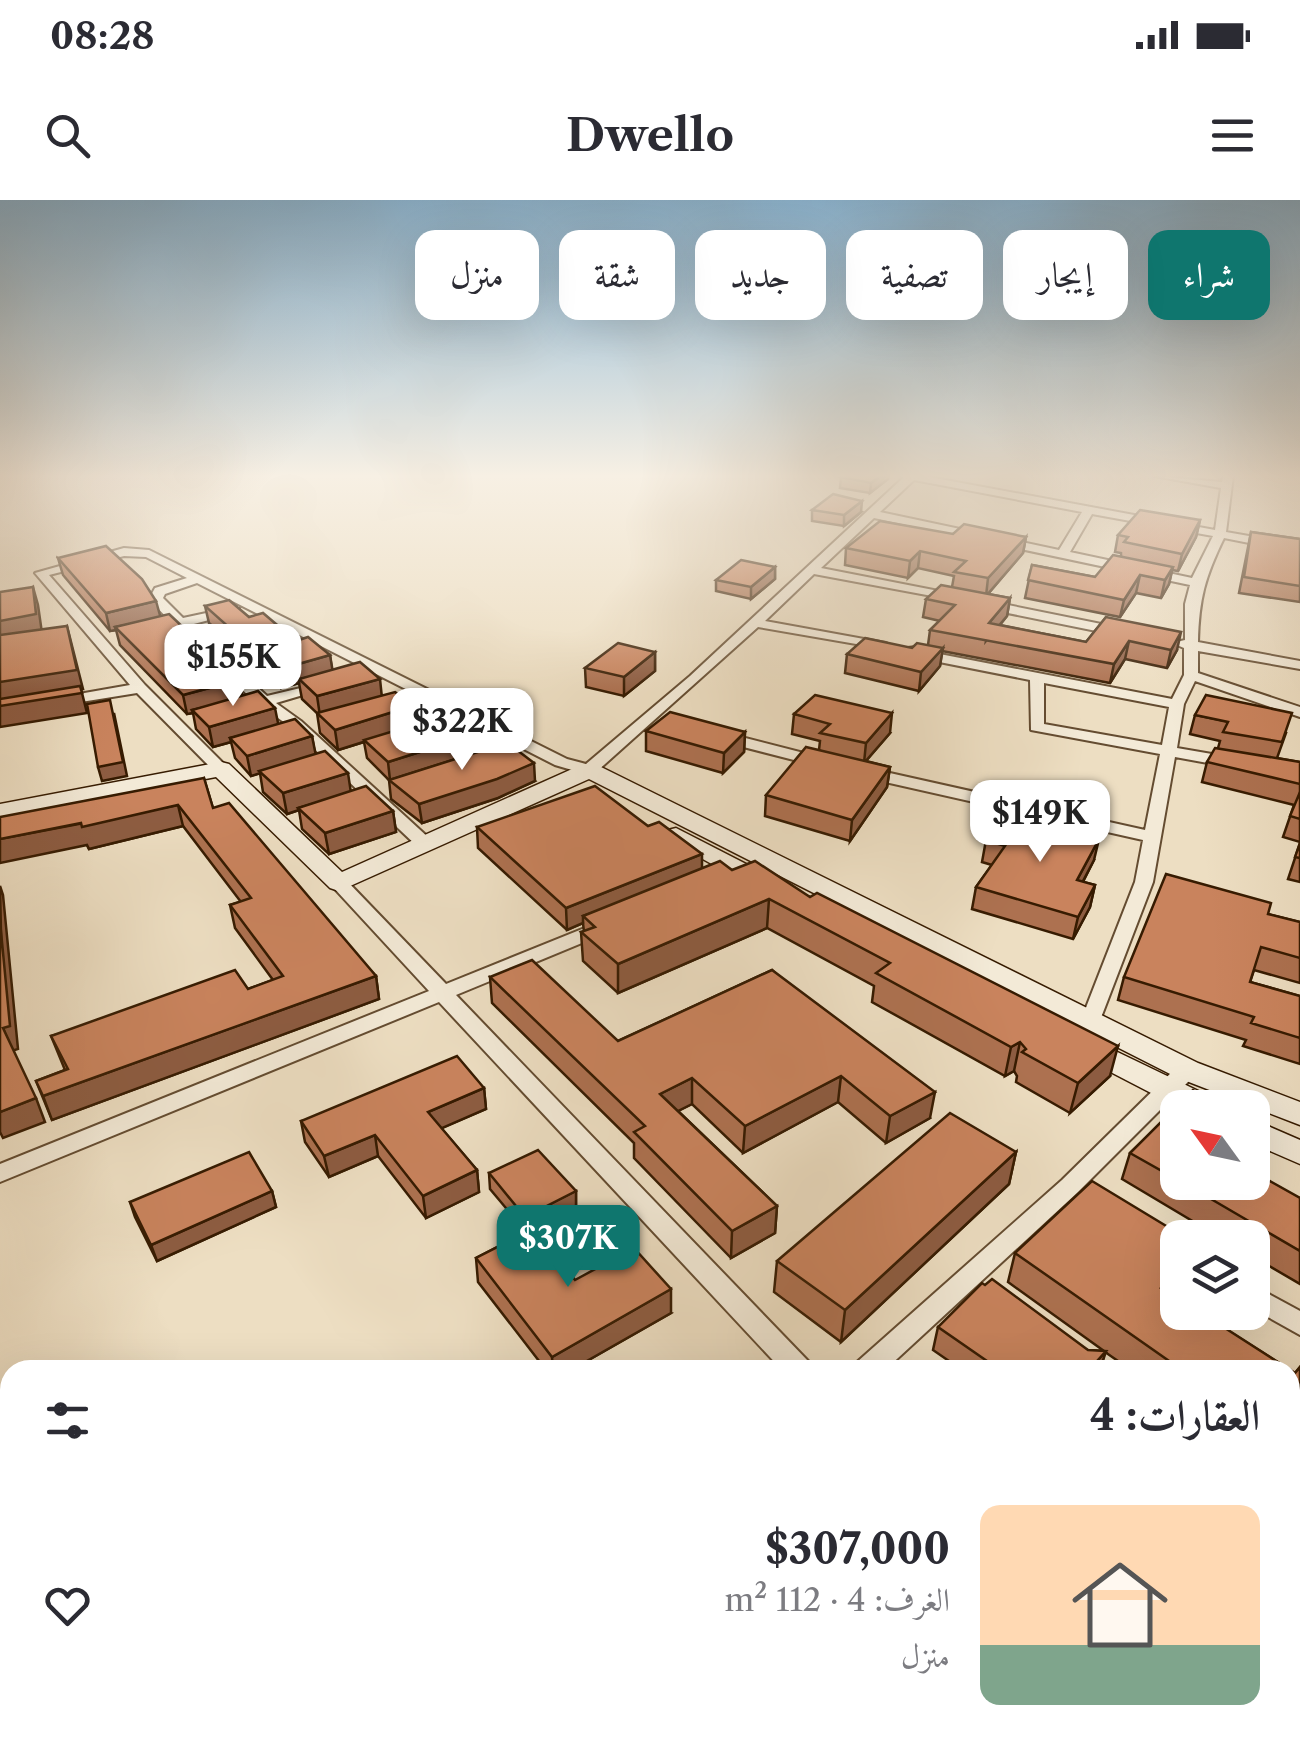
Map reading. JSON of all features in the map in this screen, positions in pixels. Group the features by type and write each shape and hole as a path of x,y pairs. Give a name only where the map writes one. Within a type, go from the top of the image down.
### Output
{"street":[{"path":"338,883 575,770 650,717 836,548"},
{"path":"1036,548 1197,582"},
{"path":"1063,554 1066,548"},
{"path":"1090,1022 1144,882 1177,704 1191,675 1192,604 1197,582 1213,548"},
{"path":"790,1360 338,883 289,822 177,726 140,688 42,575 44,570 124,552 149,554 426,694 463,720 518,748 575,770 741,870 1178,1080 1300,1114"},
{"path":"812,570 1135,634"},
{"path":"198,579 155,597 264,702 345,758 382,793 424,843"},
{"path":"38,597 58,594"},
{"path":"148,631 250,605"},
{"path":"756,622 1177,704"},
{"path":"74,636 116,638"},
{"path":"1154,638 1300,664"},
{"path":"358,674 376,669"},
{"path":"1191,675 1300,712"},
{"path":"1037,676 1036,727 1244,764"},
{"path":"247,706 339,680"},
{"path":"35,706 140,688"},
{"path":"408,699 426,694"},
{"path":"650,717 670,722"},
{"path":"177,726 195,721"},
{"path":"282,734 319,724"},
{"path":"708,733 1154,837"},
{"path":"318,766 345,758"},
{"path":"0,811 232,772"},
{"path":"0,824 232,772"},
{"path":"355,802 382,793"},
{"path":"741,870 1090,1022 1188,1090"},
{"path":"0,1173 629,916"},
{"path":"879,1360 982,1281 1077,1191 1178,1080"},
{"path":"1270,1139 1300,1153"},
{"path":"1270,1306 1300,1324"}],"building":[{"path":"109,548 142,579 156,601 106,613 58,558"},
{"path":"848,548 1015,548 988,578 954,572 966,561 920,551 910,561"},
{"path":"1155,548 1185,548 1182,554"},
{"path":"1248,548 1300,548 1300,586 1244,577"},
{"path":"1113,555 1173,567 1165,580 1140,575 1124,600 1028,580 1032,565 1095,577"},
{"path":"741,560 775,567 751,587 716,580"},
{"path":"941,585 1010,598 989,623 1086,642 1106,617 1181,632 1171,650 1129,641 1114,664 930,630 955,605 926,599"},
{"path":"33,587 36,614 0,621 0,592"},
{"path":"229,600 249,617 263,613 296,641 308,637 330,655 277,670 205,606"},
{"path":"169,614 239,680 183,695 115,627"},
{"path":"67,626 77,670 0,682 0,635"},
{"path":"865,638 912,648 917,643 943,648 921,672 847,654"},
{"path":"618,643 655,652 624,677 585,668"},
{"path":"360,662 380,679 317,696 299,679"},
{"path":"80,686 82,693 0,706 0,699"},
{"path":"258,691 275,708 209,727 192,710"},
{"path":"395,692 412,706 335,730 317,713"},
{"path":"815,695 892,713 866,743 820,733 830,724 794,714"},
{"path":"1206,695 1292,713 1282,742 1223,732 1228,722 1195,715"},
{"path":"110,700 123,762 98,767 87,704"},
{"path":"460,711 486,731 388,762 364,740"},
{"path":"670,712 745,732 724,753 646,731"},
{"path":"295,719 312,736 247,756 230,738"},
{"path":"509,744 534,763 419,804 389,780"},
{"path":"806,747 890,767 852,820 766,795"},
{"path":"1215,748 1300,762 1300,784 1207,762"},
{"path":"325,751 348,773 283,793 259,771"},
{"path":"204,778 213,808 229,803 376,976 43,1096 36,1081 68,1069 51,1036 235,970 248,989 283,976 230,905 251,898 178,805 82,827 81,823 0,839 0,817"},
{"path":"366,786 393,811 325,833 298,808"},
{"path":"595,786 648,826 659,822 702,854 566,908 477,827"},
{"path":"1300,792 1300,819 1290,816"},
{"path":"1005,814 1099,839 1077,880 1095,885 1078,917 976,887 1005,846 986,840"},
{"path":"720,861 732,870 755,861 810,897 817,893 1118,1046 1078,1083 1022,1052 1026,1049 1020,1042 1011,1047 876,973 890,963 769,899 618,964 581,932 595,927 583,916"},
{"path":"1166,874 1271,903 1268,914 1300,922 1300,958 1261,947 1250,982 1300,996 1300,1038 1251,1023 1254,1017 1124,977"},
{"path":"0,921 10,1026 3,1028 36,1098 0,1112"},
{"path":"532,960 618,1041 772,970 935,1092 890,1116 841,1076 745,1126 692,1078 660,1094 777,1206 732,1231 634,1132 645,1126 490,977"},
{"path":"457,1056 484,1088 428,1112 477,1170 423,1196 375,1135 324,1156 301,1121"},
{"path":"950,1113 1016,1152 845,1310 777,1261"},
{"path":"1160,1123 1160,1170 1130,1153"},
{"path":"538,1150 576,1191 525,1217 489,1173"},
{"path":"249,1152 272,1191 151,1245 130,1202"},
{"path":"1092,1181 1160,1222 1160,1330 1228,1330 1275,1360 1168,1360 1015,1253"},
{"path":"1270,1181 1300,1198 1300,1251 1270,1233 1270,1220 1247,1220 1213,1200 1270,1200"},
{"path":"533,1229 575,1280 634,1248 671,1289 552,1357 476,1258"},
{"path":"992,1279 1088,1350 1106,1351 1098,1360 986,1360 938,1327 982,1283"}]}
